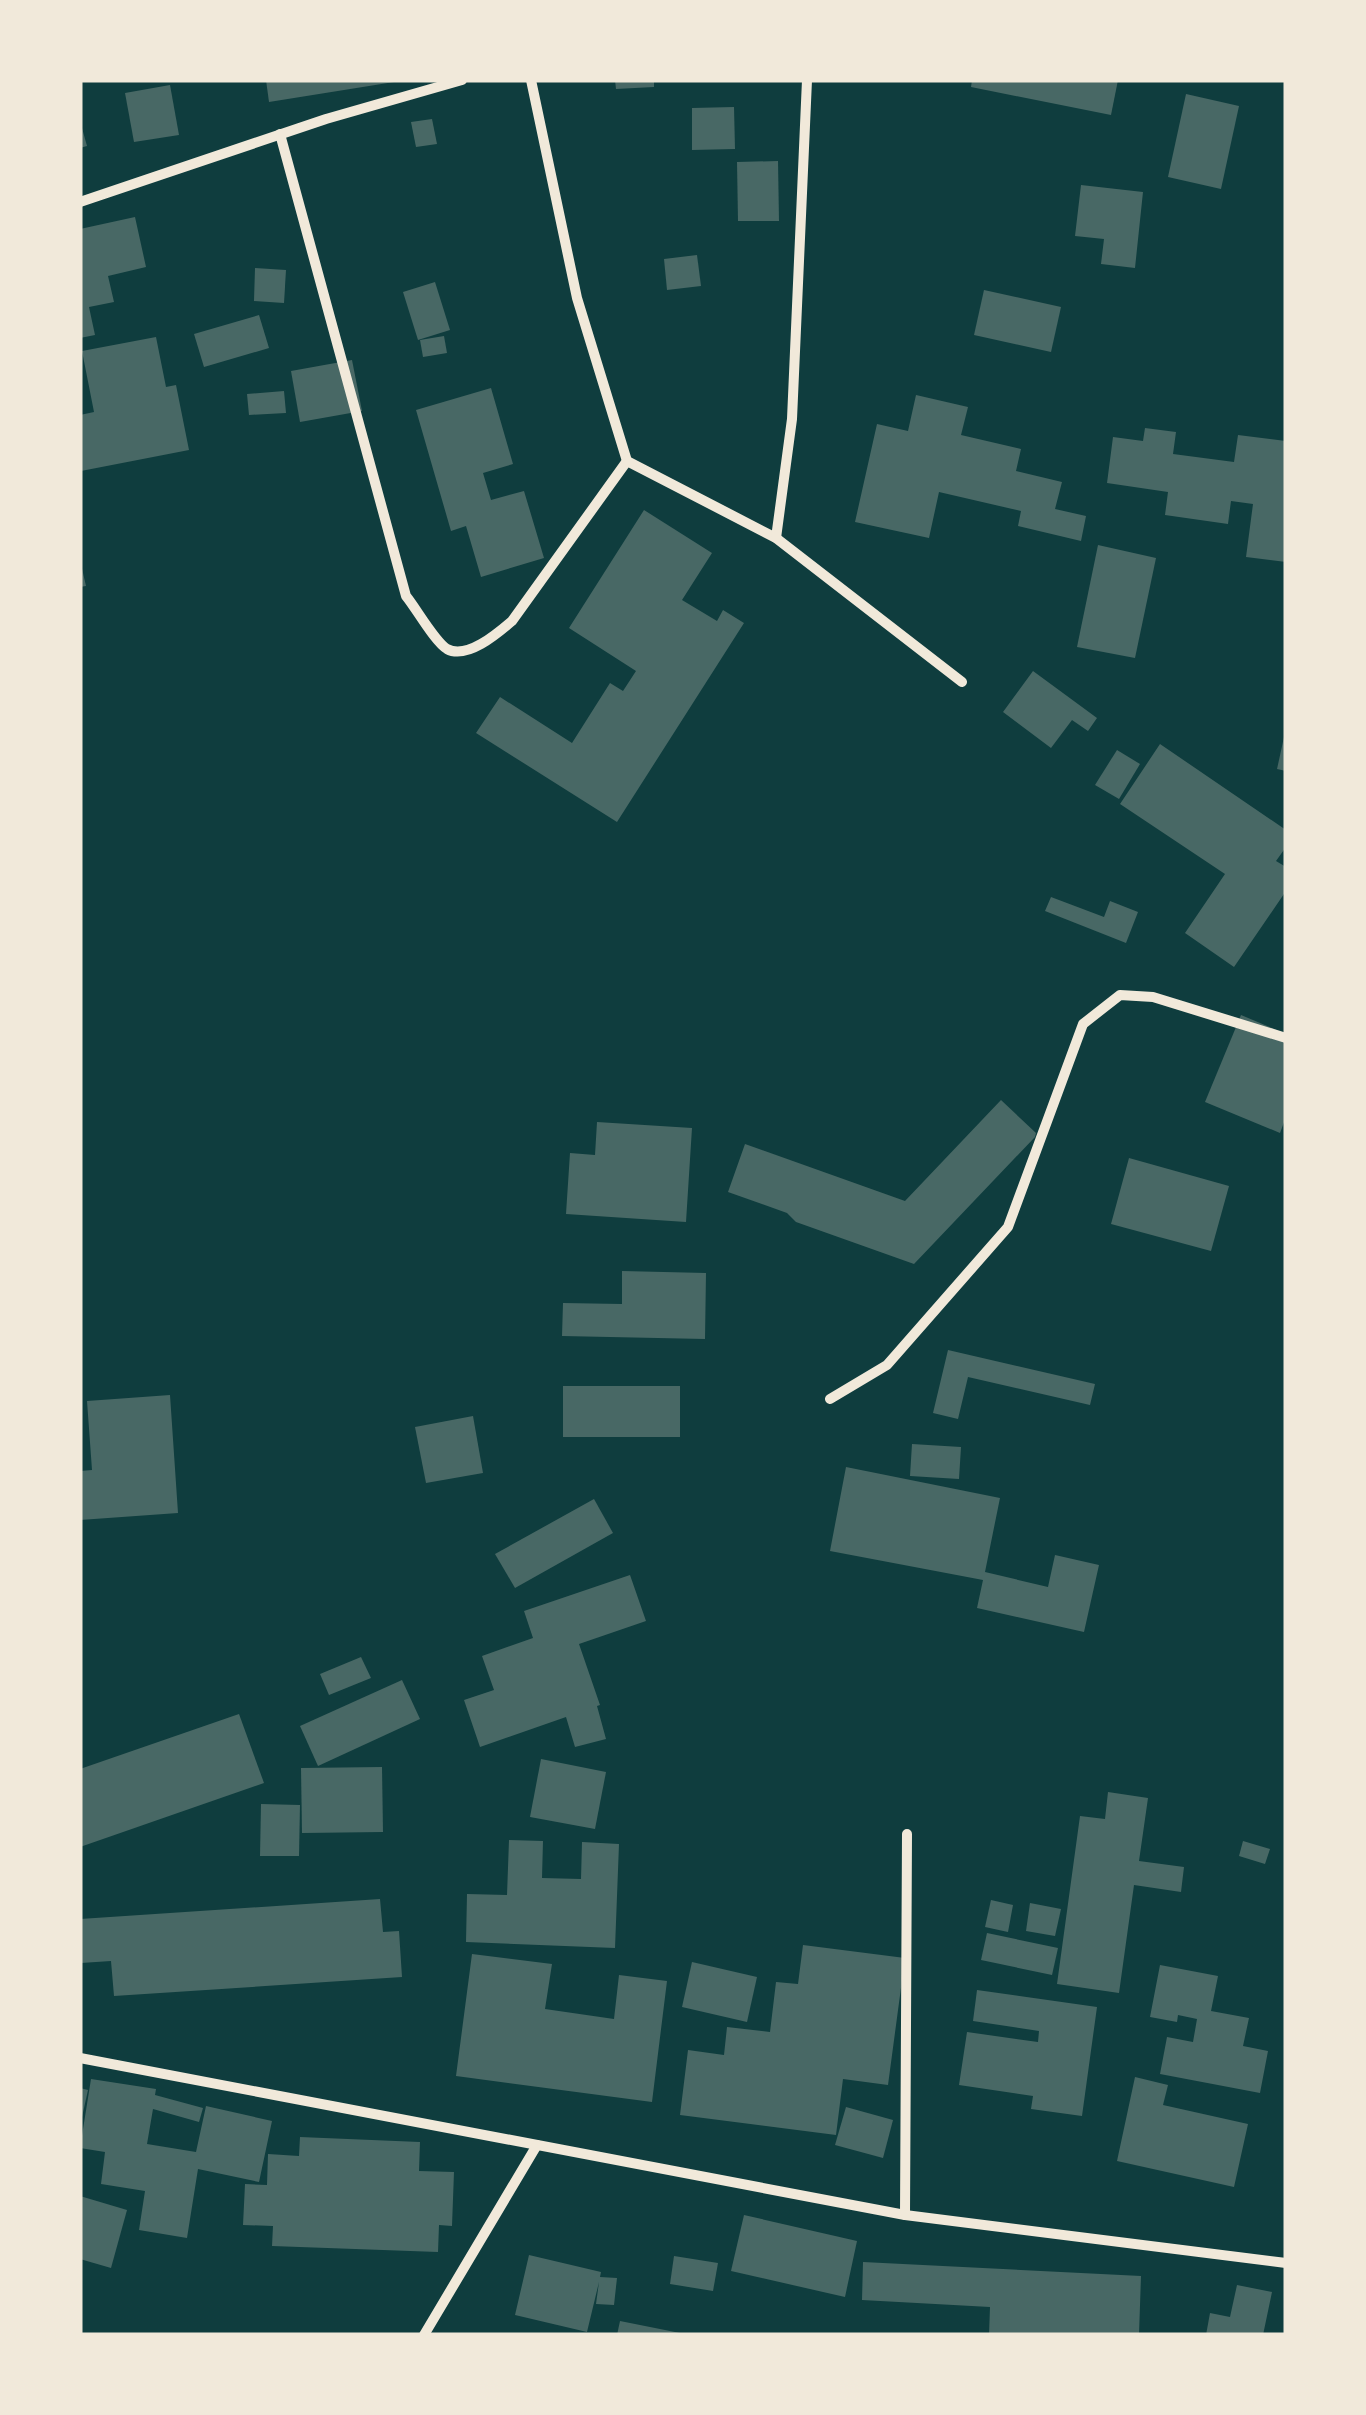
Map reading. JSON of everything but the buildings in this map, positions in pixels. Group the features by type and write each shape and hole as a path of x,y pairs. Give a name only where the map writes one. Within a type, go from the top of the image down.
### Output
{"street":[{"path":"80,202 280,134 462,80"},
{"path":"532,80 577,298 628,461 776,538 962,682"},
{"path":"776,538 792,419 807,80"},
{"path":"280,134 406,596 445,648 459,652 492,638 512,621 628,461"},
{"path":"830,1399 887,1365 1008,1226 1082,1024 1120,994 1153,997 1286,1038"},
{"path":"905,2216 907,1834"},
{"path":"80,2058 905,2216 1286,2263"},
{"path":"424,2335 537,2145"}]}
